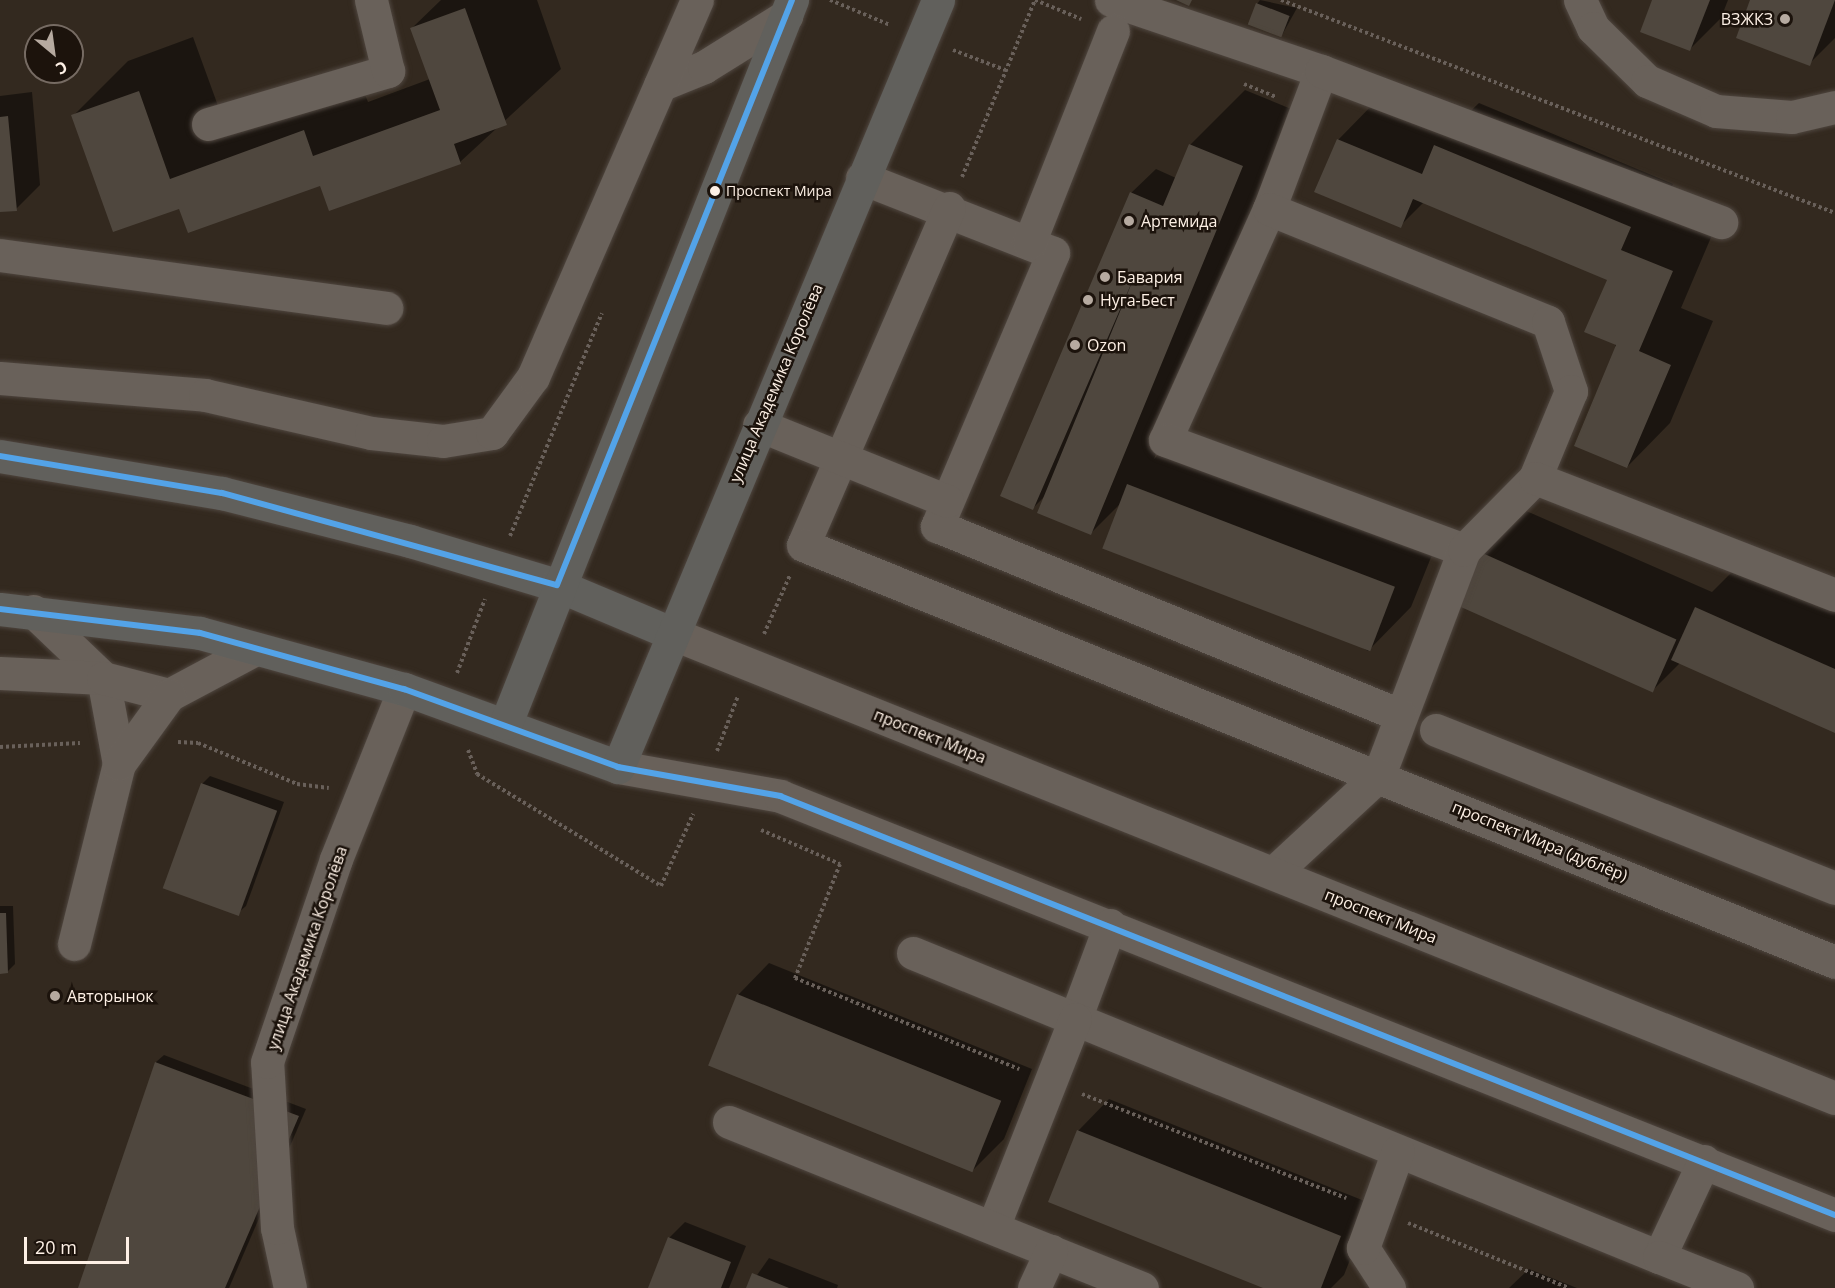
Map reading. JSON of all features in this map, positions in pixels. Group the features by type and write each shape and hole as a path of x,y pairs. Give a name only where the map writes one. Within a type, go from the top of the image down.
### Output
{"main road":[{"name":"улица Академика Королёва","path":"618,767 671,633 938,0"},
{"path":"506,723 556,585 789,8"},
{"name":"проспект Мира","path":"0,456 222,493 556,585 671,633"},
{"path":"0,609 33,611 200,633 404,689 506,723 618,767"}],"street":[{"path":"208,124 388,71 371,0"},
{"path":"0,378 206,395 371,433 443,441 492,433 533,377 697,0"},
{"path":"1580,0 1593,28 1647,81 1716,111 1792,117 1835,107"},
{"path":"660,84 704,68 789,8"},
{"path":"1029,243 1112,16 1321,71 1721,222"},
{"path":"1321,71 1269,209 1165,440 1464,550"},
{"path":"862,178 950,208 1053,253 937,526 1400,715"},
{"path":"839,455 950,208"},
{"path":"1269,209 1548,322 1571,391 1535,478 1464,550 1379,775 1273,873"},
{"path":"0,255 386,308"},
{"path":"759,425 839,455 947,501"},
{"name":"проспект Мира (дублёр)","path":"839,455 803,545 1379,775 1835,962"},
{"path":"1535,478 1835,595"},
{"path":"33,611 103,678 124,749"},
{"name":"проспект Мира","path":"671,633 1835,1098"},
{"path":"74,944 124,749 169,695 255,649"},
{"path":"0,673 103,678 169,695"},
{"name":"улица Академика Королёва","path":"290,1288 277,1227 267,1062 364,792 404,689"},
{"path":"1436,730 1835,888"},
{"path":"618,767 780,796 1110,925 1835,1215"},
{"path":"993,1227 1110,925"},
{"path":"913,953 1737,1288"},
{"path":"729,1122 1142,1288"},
{"path":"1389,1288 1363,1248 1398,1150"},
{"path":"1659,1257 1704,1161"},
{"path":"1034,1288 1051,1251"}],"path":[{"path":"950,208 1035,0 1112,16"},
{"path":"1281,0 1835,213"},
{"path":"445,703 497,567 603,309"},
{"path":"465,742 477,774 661,886 698,803"},
{"path":"0,747 124,749 198,743 297,784 364,792"}],"building":[{"path":"1176,0 1192,0 1189,6"},
{"name":"ВЗЖКЗ","path":"1652,0 1710,0 1690,51 1640,32"},
{"name":"ВЗЖКЗ","path":"1750,0 1835,0 1810,66 1736,38"},
{"path":"1256,3 1290,16 1281,37 1248,24"},
{"path":"465,8 507,125 454,144 461,164 329,211 320,186 188,233 179,209 113,232 71,115 139,91 170,179 304,130 313,156 440,110 410,28"},
{"path":"8,116 17,211 0,212 0,117"},
{"path":"1337,139 1422,174 1434,145 1631,227 1621,250 1673,271 1639,351 1671,365 1627,468 1574,446 1616,345 1584,332 1607,280 1413,199 1401,228 1314,192"},
{"path":"1189,144 1243,166 1091,535 1037,513 1135,275 1033,510 1000,496 1130,192 1163,206"},
{"path":"1127,484 1395,587 1370,651 1102,548"},
{"path":"1480,552 1676,639 1653,692 1456,605"},
{"path":"1695,607 1835,669 1835,733 1671,660"},
{"path":"201,783 277,811 239,916 163,888"},
{"path":"0,913 6,913 8,973 0,974"},
{"path":"737,994 1001,1101 972,1172 708,1065"},
{"path":"155,1062 299,1116 225,1288 78,1288"},
{"path":"1077,1130 1341,1236 1321,1288 1263,1288 1048,1202"},
{"path":"668,1237 731,1262 721,1288 648,1288"},
{"path":"752,1273 789,1288 746,1288"}],"transit line":[{"path":"0,456 222,493 557,585 792,0"},
{"path":"0,609 200,633 404,689 618,767 780,796 1835,1215"}],"place":[{"name":"ВЗЖКЗ","path":"1785,19"},
{"name":"Проспект Мира","path":"715,191"},
{"name":"Артемида","path":"1129,221"},
{"name":"Бавария","path":"1105,277"},
{"name":"Нуга-Бест","path":"1088,300"},
{"name":"Ozon","path":"1075,345"},
{"name":"Авторынок","path":"55,996"}]}
